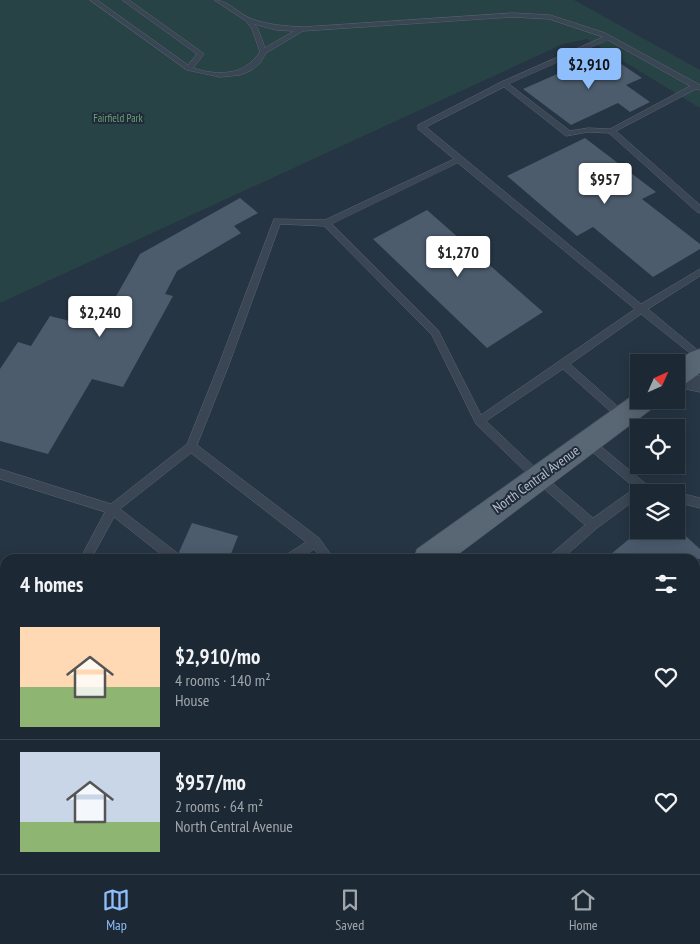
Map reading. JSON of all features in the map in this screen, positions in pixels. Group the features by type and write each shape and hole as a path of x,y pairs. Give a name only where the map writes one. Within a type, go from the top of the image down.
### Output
{"main road":[{"path":"685,370 700,358"},
{"name":"North Central Avenue","path":"435,554 632,409"}],"street":[{"path":"685,380 700,384"}],"lane":[{"path":"93,0 189,69 207,75 235,74 249,69 259,61 263,52 303,29"},
{"path":"125,0 201,54 189,69"},
{"path":"218,0 248,20 276,28 303,29 512,15 550,17 608,37 698,87"},
{"path":"248,20 255,29 263,52"},
{"path":"608,37 504,84 421,126 459,160 700,358"},
{"path":"504,84 569,134 588,130 611,131 698,87"},
{"path":"611,131 700,210"},
{"path":"88,554 112,509 191,447 277,221 326,223 459,160"},
{"path":"326,223 434,332 479,421 538,477 593,525"},
{"path":"479,421 641,309 700,272"},
{"path":"562,364 622,416"},
{"path":"587,441 639,484"},
{"path":"191,447 315,542 325,554"},
{"path":"0,474 112,509 170,554"},
{"path":"560,554 593,525 630,498"},
{"path":"685,499 700,503"},
{"path":"297,554 315,542"}],"green space":[{"name":"Fairfield Park","path":"0,0 574,0 700,70 700,108 587,39 563,44 0,303"}],"building":[{"path":"605,53 642,78 626,85 650,102 630,112 618,103 571,125 523,89"},
{"path":"585,138 656,192 642,199 700,244 700,249 653,277 593,227 577,236 507,176"},
{"path":"240,198 258,213 234,226 241,233 177,271 165,294 173,296 123,387 92,379 48,454 0,441 0,369 18,342 31,346 50,316 98,328 140,254"},
{"path":"427,210 543,312 487,348 373,239"},
{"path":"192,523 238,536 231,554 180,554 179,552"},
{"path":"685,535 700,549 700,554 611,554 630,538 685,539"}]}
